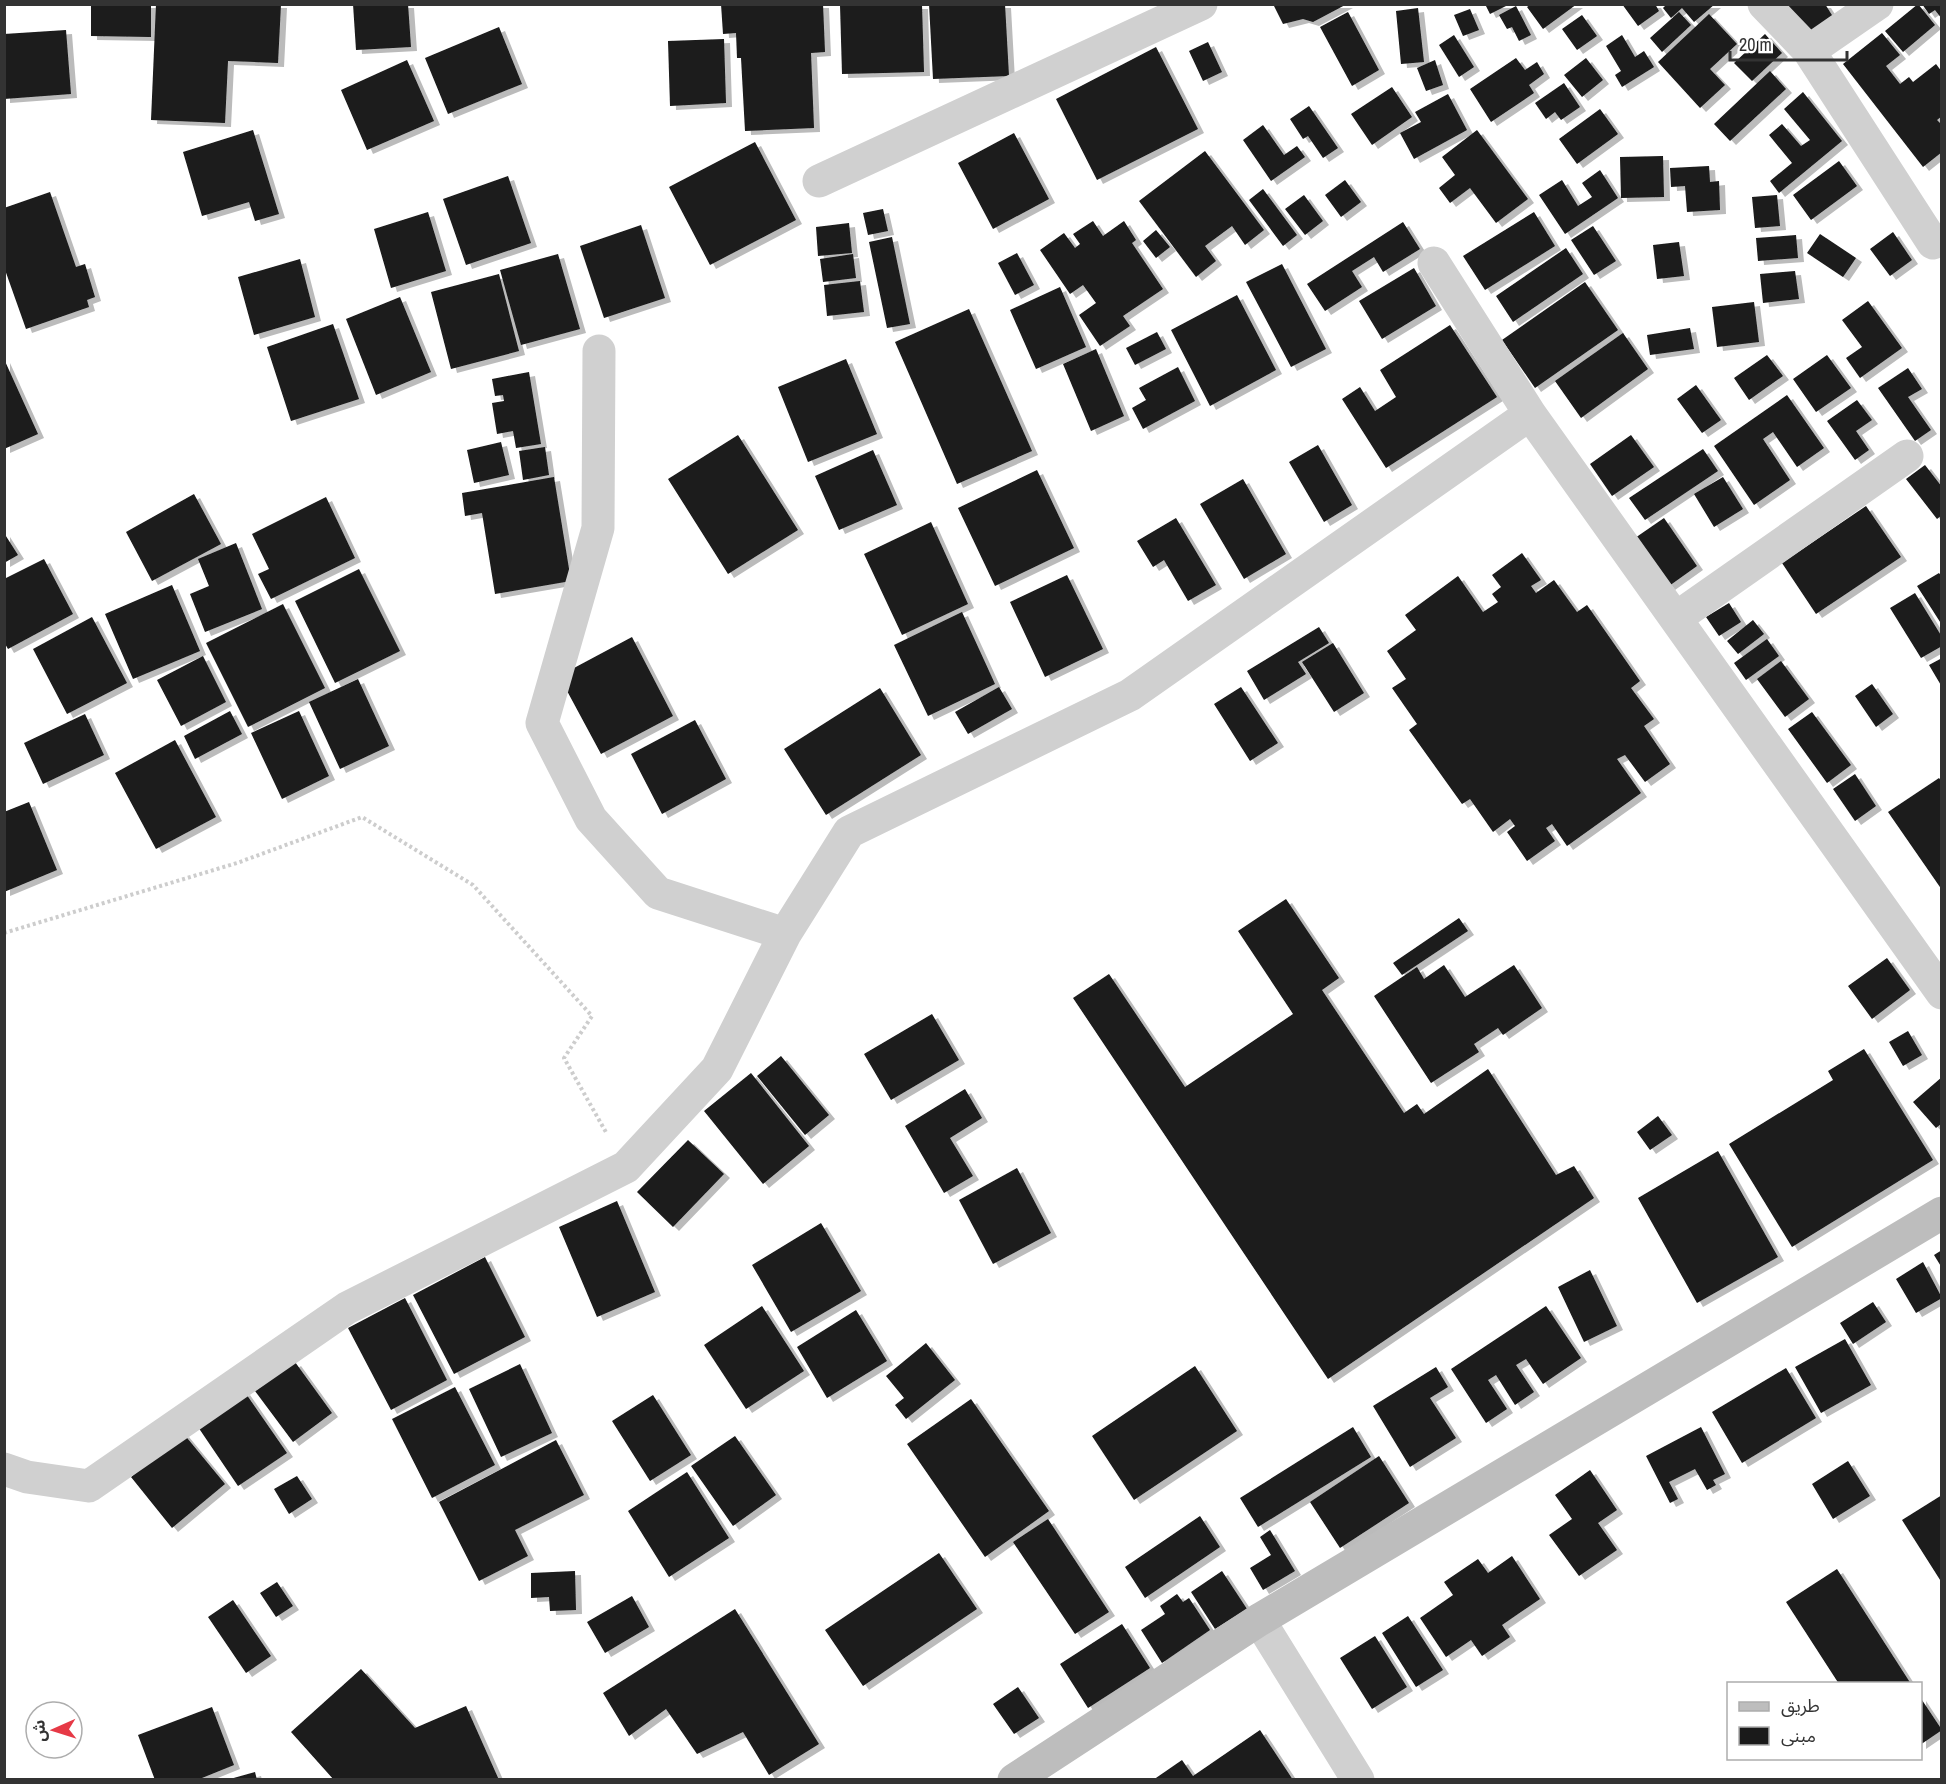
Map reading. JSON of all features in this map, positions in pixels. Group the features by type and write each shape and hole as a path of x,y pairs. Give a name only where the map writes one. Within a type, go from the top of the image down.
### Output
{"main road":[{"path":"1014,1779 1259,1620 1941,1213"}],"street":[{"path":"819,182 1201,4"},
{"path":"1764,4 1809,51 1933,243"},
{"path":"1809,51 1877,4"},
{"path":"1434,263 1530,414 1941,993"},
{"path":"599,351 598,528 542,723 591,819 658,893 785,934"},
{"path":"4,1469 27,1477 89,1486 347,1308 626,1167 717,1069 785,934 849,832 1130,695 1530,414"},
{"path":"1676,618 1907,456"},
{"path":"1259,1620 1358,1779"}],"path":[{"path":"4,933 237,863 362,817 473,885 592,1016 564,1058 626,1167"}],"building":[{"path":"91,4 151,4 151,37 91,36"},
{"path":"156,4 281,4 278,63 228,61 225,123 151,120"},
{"path":"353,4 408,4 411,47 356,50"},
{"path":"721,4 823,4 825,52 811,53 814,128 745,131 741,58 737,58 736,33 723,34"},
{"path":"929,4 1005,4 1009,76 933,79"},
{"path":"1273,4 1347,4 1313,22 1303,19 1283,24"},
{"path":"1485,4 1510,4 1490,14"},
{"path":"1531,4 1577,4 1543,29 1527,7"},
{"path":"1622,4 1655,4 1659,11 1638,26"},
{"path":"1667,4 1715,4 1694,22 1682,8 1671,18 1663,8"},
{"path":"1785,4 1825,4 1835,20 1806,38"},
{"path":"1918,4 1935,25 1903,52 1885,31"},
{"path":"1922,4 1942,4 1942,19 1935,10 1929,14"},
{"path":"840,5 922,5 924,72 842,74"},
{"path":"1516,6 1531,35 1519,41 1512,27 1507,29 1499,15"},
{"path":"1418,8 1424,62 1401,64 1396,11"},
{"path":"1470,9 1479,30 1463,36 1454,15"},
{"path":"1348,12 1379,70 1352,86 1320,27"},
{"path":"1679,12 1691,25 1662,52 1650,38"},
{"path":"1709,14 1737,44 1710,69 1725,85 1700,108 1658,62"},
{"path":"1582,15 1597,36 1577,50 1562,29"},
{"path":"499,27 522,84 448,114 425,58"},
{"path":"66,30 71,94 4,99 4,34"},
{"path":"1882,33 1900,55 1886,66 1900,84 1909,77 1913,82 1936,64 1942,72 1942,116 1937,120 1942,125 1942,152 1923,167 1843,64"},
{"path":"1765,34 1782,53 1752,81 1734,63"},
{"path":"1454,35 1474,67 1459,77 1439,45"},
{"path":"1622,35 1635,57 1644,51 1654,67 1622,87 1615,75 1621,71 1606,46"},
{"path":"724,39 726,103 670,106 668,41"},
{"path":"1208,42 1222,72 1203,81 1189,51"},
{"path":"1156,47 1198,129 1097,180 1056,99"},
{"path":"1516,58 1525,70 1537,62 1544,74 1529,85 1534,93 1491,122 1470,89"},
{"path":"1586,58 1603,80 1582,97 1564,75"},
{"path":"407,60 434,121 367,150 341,90"},
{"path":"1435,60 1443,85 1426,91 1417,68"},
{"path":"1770,71 1786,89 1730,141 1714,124"},
{"path":"1564,83 1580,107 1561,120 1555,112 1546,119 1535,103"},
{"path":"1392,87 1412,117 1372,145 1351,114"},
{"path":"1803,92 1842,141 1779,193 1770,181 1792,163 1769,135 1782,124 1801,146 1810,140 1784,109"},
{"path":"1448,94 1467,130 1414,159 1400,133 1421,122 1415,112"},
{"path":"1309,106 1338,148 1323,158 1308,136 1303,139 1290,119"},
{"path":"1600,109 1618,134 1577,164 1559,139"},
{"path":"1263,125 1284,155 1297,146 1305,157 1271,181 1243,140"},
{"path":"253,130 279,214 255,221 249,202 202,216 183,152"},
{"path":"1477,130 1528,199 1496,223 1470,188 1450,203 1439,188 1455,175 1442,157"},
{"path":"1014,133 1049,199 993,229 958,163"},
{"path":"755,142 796,220 710,265 669,187"},
{"path":"1205,151 1264,230 1245,245 1232,226 1205,246 1216,261 1196,277 1139,201"},
{"path":"1663,156 1664,197 1621,198 1620,157"},
{"path":"1839,161 1857,186 1811,220 1793,195"},
{"path":"1709,166 1710,182 1719,181 1720,210 1687,212 1685,186 1671,187 1670,168"},
{"path":"1600,170 1618,198 1565,234 1539,195 1562,180 1578,206 1592,197 1582,183"},
{"path":"508,176 531,243 466,265 443,199"},
{"path":"1345,180 1361,202 1341,217 1325,195"},
{"path":"1263,189 1297,235 1283,246 1249,200"},
{"path":"50,192 76,267 85,264 95,297 87,300 89,307 26,329 4,267 4,208"},
{"path":"1304,195 1323,221 1305,235 1285,209"},
{"path":"1777,195 1780,226 1755,228 1752,197"},
{"path":"883,209 888,231 868,235 863,213"},
{"path":"428,212 446,271 391,288 374,229"},
{"path":"1534,212 1555,246 1485,290 1463,256"},
{"path":"1093,221 1103,236 1124,221 1136,240 1132,243 1163,289 1123,316 1130,326 1100,346 1079,315 1096,303 1083,285 1070,294 1040,250 1064,233 1075,248 1080,244 1073,234"},
{"path":"1403,222 1420,249 1383,272 1374,257 1352,271 1362,287 1325,311 1307,284"},
{"path":"849,223 852,253 818,256 816,227"},
{"path":"641,225 665,298 604,318 580,246"},
{"path":"1593,226 1616,261 1594,275 1571,240"},
{"path":"1156,230 1170,247 1156,258 1143,241"},
{"path":"1893,232 1912,260 1890,276 1870,249"},
{"path":"1820,234 1856,258 1843,277 1807,253"},
{"path":"1796,235 1798,258 1758,261 1756,238"},
{"path":"892,237 910,324 887,328 869,242"},
{"path":"1679,242 1684,276 1657,279 1653,245"},
{"path":"1566,248 1583,274 1513,322 1496,296"},
{"path":"1017,253 1034,285 1015,295 998,263"},
{"path":"558,254 580,329 521,345 500,270"},
{"path":"853,254 856,278 823,282 820,259"},
{"path":"300,259 315,317 254,335 238,277"},
{"path":"1282,264 1326,349 1291,367 1246,282"},
{"path":"1414,268 1436,306 1382,339 1359,301"},
{"path":"1795,271 1799,299 1763,303 1760,274"},
{"path":"499,274 519,351 451,369 431,292"},
{"path":"860,281 864,312 827,316 824,285"},
{"path":"1585,282 1618,330 1535,388 1502,340"},
{"path":"1060,287 1086,347 1036,369 1010,310"},
{"path":"1237,295 1276,370 1210,406 1171,330"},
{"path":"400,297 431,372 376,395 346,319"},
{"path":"1868,301 1902,348 1860,378 1846,358 1862,347 1842,320"},
{"path":"1754,302 1759,342 1717,347 1712,307"},
{"path":"969,309 1032,451 957,484 895,342"},
{"path":"333,324 359,399 291,421 267,347"},
{"path":"1450,325 1497,397 1386,468 1342,399 1360,387 1375,411 1396,397 1380,370"},
{"path":"1690,328 1694,349 1650,355 1647,335"},
{"path":"1157,332 1166,349 1135,365 1126,348"},
{"path":"1623,333 1648,369 1581,418 1555,381"},
{"path":"1096,349 1124,416 1091,431 1063,364"},
{"path":"1767,355 1783,376 1749,400 1734,378"},
{"path":"1827,355 1851,388 1816,412 1793,379"},
{"path":"4,359 38,434 4,449"},
{"path":"846,359 877,434 808,462 778,387"},
{"path":"1178,367 1195,401 1143,429 1132,408 1146,400 1139,388"},
{"path":"1908,368 1922,389 1908,397 1931,430 1915,441 1878,388"},
{"path":"529,372 541,444 516,448 513,431 497,434 492,403 504,401 503,395 495,396 492,379"},
{"path":"1696,385 1721,420 1702,433 1677,399"},
{"path":"1787,395 1824,448 1797,467 1773,432 1763,439 1790,480 1754,505 1714,446"},
{"path":"1857,400 1872,420 1856,431 1869,450 1855,460 1827,421"},
{"path":"738,435 798,530 728,574 668,479"},
{"path":"1631,435 1654,467 1612,496 1590,464"},
{"path":"501,442 509,475 474,483 467,450"},
{"path":"1318,445 1352,505 1324,522 1289,462"},
{"path":"545,447 549,475 523,480 519,451"},
{"path":"1703,449 1718,471 1645,520 1629,498"},
{"path":"873,450 897,505 839,530 815,476"},
{"path":"1925,465 1942,487 1942,515 1937,519 1906,479"},
{"path":"1037,470 1074,548 995,586 958,508"},
{"path":"554,477 571,581 495,594 482,513 465,516 462,493"},
{"path":"1723,477 1743,509 1714,527 1694,494"},
{"path":"1243,479 1286,554 1244,579 1200,504"},
{"path":"194,494 221,544 152,581 126,532"},
{"path":"326,497 355,558 271,599 258,574 269,569 252,534"},
{"path":"1866,506 1901,557 1816,614 1782,563"},
{"path":"1176,518 1216,585 1188,601 1164,560 1153,567 1137,541"},
{"path":"1664,518 1697,566 1669,586 1635,538"},
{"path":"931,522 968,604 902,635 864,554"},
{"path":"4,533 18,555 4,563"},
{"path":"236,543 262,609 205,632 190,594 209,586 198,559"},
{"path":"1522,553 1541,580 1531,586 1536,593 1554,580 1577,612 1587,605 1640,681 1631,688 1654,719 1644,726 1670,764 1645,782 1625,755 1617,759 1641,793 1567,846 1552,824 1546,828 1555,841 1527,861 1507,832 1515,826 1510,819 1493,832 1470,799 1462,804 1409,730 1417,724 1392,688 1406,679 1387,651 1416,630 1405,615 1458,576 1483,612 1498,602 1492,594 1501,587 1492,575"},
{"path":"44,559 73,614 8,649 4,642 4,579"},
{"path":"359,569 400,651 335,683 295,601"},
{"path":"1939,573 1942,577 1942,625 1917,586"},
{"path":"1067,575 1103,649 1045,677 1010,602"},
{"path":"172,585 200,651 133,679 105,614"},
{"path":"1915,593 1942,637 1942,646 1921,658 1890,608"},
{"path":"1729,603 1741,622 1719,636 1706,617"},
{"path":"283,604 325,688 248,727 206,643"},
{"path":"962,612 995,684 928,716 894,645"},
{"path":"92,617 127,683 67,714 33,649"},
{"path":"1753,620 1764,634 1738,654 1727,641"},
{"path":"1319,627 1329,643 1298,662 1306,674 1264,700 1247,671"},
{"path":"632,637 673,716 601,754 559,676"},
{"path":"1767,639 1779,656 1746,680 1734,663"},
{"path":"1333,643 1364,693 1334,712 1302,662"},
{"path":"203,656 226,702 181,726 157,680"},
{"path":"1942,658 1942,687 1929,665"},
{"path":"1781,661 1809,699 1785,717 1757,679"},
{"path":"358,679 389,746 340,769 309,702"},
{"path":"1872,684 1893,714 1876,727 1855,696"},
{"path":"999,687 1012,709 968,734 955,712"},
{"path":"1241,687 1278,743 1250,761 1214,704"},
{"path":"880,688 921,755 826,815 784,749"},
{"path":"230,711 242,734 195,759 184,736"},
{"path":"299,711 329,776 282,799 251,733"},
{"path":"1812,712 1851,765 1827,783 1788,729"},
{"path":"85,714 104,755 43,784 24,743"},
{"path":"695,720 726,779 662,814 631,754"},
{"path":"175,740 216,817 156,849 115,773"},
{"path":"1855,774 1876,806 1855,821 1833,789"},
{"path":"1939,778 1942,782 1942,890 1888,812"},
{"path":"29,802 57,870 4,892 4,812"},
{"path":"1286,899 1339,978 1322,990 1404,1113 1417,1104 1424,1114 1488,1069 1556,1175 1574,1166 1594,1198 1328,1379 1073,998 1109,974 1185,1087 1293,1014 1238,931"},
{"path":"1459,918 1468,931 1402,975 1393,963"},
{"path":"1887,958 1910,990 1872,1019 1848,986"},
{"path":"1444,965 1465,997 1514,965 1542,1008 1503,1035 1498,1028 1474,1044 1479,1052 1431,1083 1374,996 1417,967 1424,979"},
{"path":"932,1014 959,1060 891,1100 864,1054"},
{"path":"1908,1031 1922,1055 1903,1066 1889,1042"},
{"path":"1864,1049 1933,1160 1792,1247 1729,1144 1833,1080 1828,1071"},
{"path":"781,1056 829,1115 805,1135 757,1076"},
{"path":"751,1073 809,1146 763,1184 704,1111"},
{"path":"1942,1077 1942,1123 1936,1128 1913,1102"},
{"path":"965,1089 982,1118 950,1138 973,1176 944,1193 905,1126"},
{"path":"1658,1116 1672,1135 1650,1150 1637,1132"},
{"path":"688,1140 724,1174 673,1227 637,1192"},
{"path":"1718,1151 1778,1257 1697,1303 1638,1198"},
{"path":"1017,1168 1051,1233 993,1264 959,1200"},
{"path":"617,1201 655,1292 597,1317 559,1227"},
{"path":"821,1223 861,1291 791,1332 752,1265"},
{"path":"1942,1250 1942,1268 1934,1255"},
{"path":"485,1257 525,1337 454,1374 413,1295"},
{"path":"1923,1262 1942,1298 1916,1313 1896,1279"},
{"path":"1590,1270 1617,1326 1584,1342 1558,1287"},
{"path":"405,1298 447,1380 391,1410 348,1328"},
{"path":"1873,1302 1886,1322 1853,1344 1840,1323"},
{"path":"762,1306 804,1371 746,1409 704,1345"},
{"path":"1546,1306 1581,1358 1543,1384 1526,1359 1516,1365 1534,1392 1515,1405 1496,1375 1488,1380 1507,1409 1486,1423 1451,1369"},
{"path":"856,1310 887,1361 827,1398 797,1347"},
{"path":"1845,1339 1871,1385 1821,1413 1795,1367"},
{"path":"926,1343 955,1380 906,1419 895,1405 904,1398 886,1376"},
{"path":"295,1362 332,1413 293,1442 255,1391"},
{"path":"520,1364 552,1433 501,1457 469,1389"},
{"path":"1195,1366 1237,1431 1134,1500 1092,1436"},
{"path":"1436,1367 1448,1387 1430,1398 1456,1438 1410,1467 1373,1406"},
{"path":"1786,1368 1816,1418 1742,1463 1712,1412"},
{"path":"455,1387 495,1465 432,1498 392,1419"},
{"path":"244,1391 287,1453 238,1486 196,1424"},
{"path":"653,1395 691,1455 650,1481 612,1421"},
{"path":"971,1399 1049,1511 985,1557 907,1444"},
{"path":"1353,1427 1371,1457 1258,1527 1240,1498"},
{"path":"1701,1427 1725,1474 1713,1480 1716,1485 1707,1490 1695,1469 1669,1482 1678,1499 1670,1503 1646,1456"},
{"path":"183,1433 225,1484 172,1528 131,1477"},
{"path":"735,1436 776,1495 733,1526 691,1466"},
{"path":"556,1440 584,1495 515,1530 528,1556 479,1581 439,1502"},
{"path":"1379,1456 1409,1503 1340,1548 1310,1502"},
{"path":"1848,1461 1870,1496 1833,1519 1812,1484"},
{"path":"1590,1470 1617,1510 1598,1523 1617,1550 1579,1576 1549,1535 1572,1519 1555,1495"},
{"path":"687,1472 729,1538 669,1577 628,1511"},
{"path":"297,1476 312,1499 289,1514 274,1489"},
{"path":"1942,1495 1942,1583 1902,1520"},
{"path":"1200,1516 1220,1547 1145,1598 1125,1567"},
{"path":"1048,1519 1109,1612 1075,1634 1013,1542"},
{"path":"1270,1530 1295,1571 1263,1590 1250,1568 1271,1555 1260,1537"},
{"path":"939,1553 977,1609 863,1686 825,1630"},
{"path":"1512,1556 1540,1599 1502,1625 1510,1637 1482,1656 1471,1640 1446,1657 1420,1618 1453,1595 1444,1582 1478,1559 1488,1573"},
{"path":"1837,1569 1910,1682 1838,1682 1786,1602"},
{"path":"575,1571 576,1610 550,1611 549,1597 531,1598 531,1573"},
{"path":"1222,1571 1247,1609 1215,1629 1191,1592"},
{"path":"277,1582 293,1606 276,1617 260,1593"},
{"path":"1177,1594 1183,1602 1189,1598 1210,1630 1162,1663 1141,1630 1165,1614 1160,1606"},
{"path":"632,1596 649,1627 605,1653 587,1622"},
{"path":"233,1600 271,1656 246,1673 208,1617"},
{"path":"735,1609 819,1744 769,1775 743,1732 697,1754 666,1709 629,1736 603,1693"},
{"path":"1408,1616 1443,1670 1416,1687 1382,1633"},
{"path":"1122,1624 1150,1668 1088,1708 1060,1664"},
{"path":"1375,1636 1407,1687 1372,1709 1340,1658"},
{"path":"361,1669 415,1728 466,1706 499,1780 334,1780 291,1732"},
{"path":"1018,1687 1039,1718 1014,1734 993,1704"},
{"path":"1922,1700 1942,1730 1922,1744"},
{"path":"212,1707 234,1765 197,1780 155,1780 138,1735"},
{"path":"1260,1730 1293,1780 1153,1780 1182,1760 1193,1776"},
{"path":"255,1772 257,1780 230,1780 230,1779"}]}
